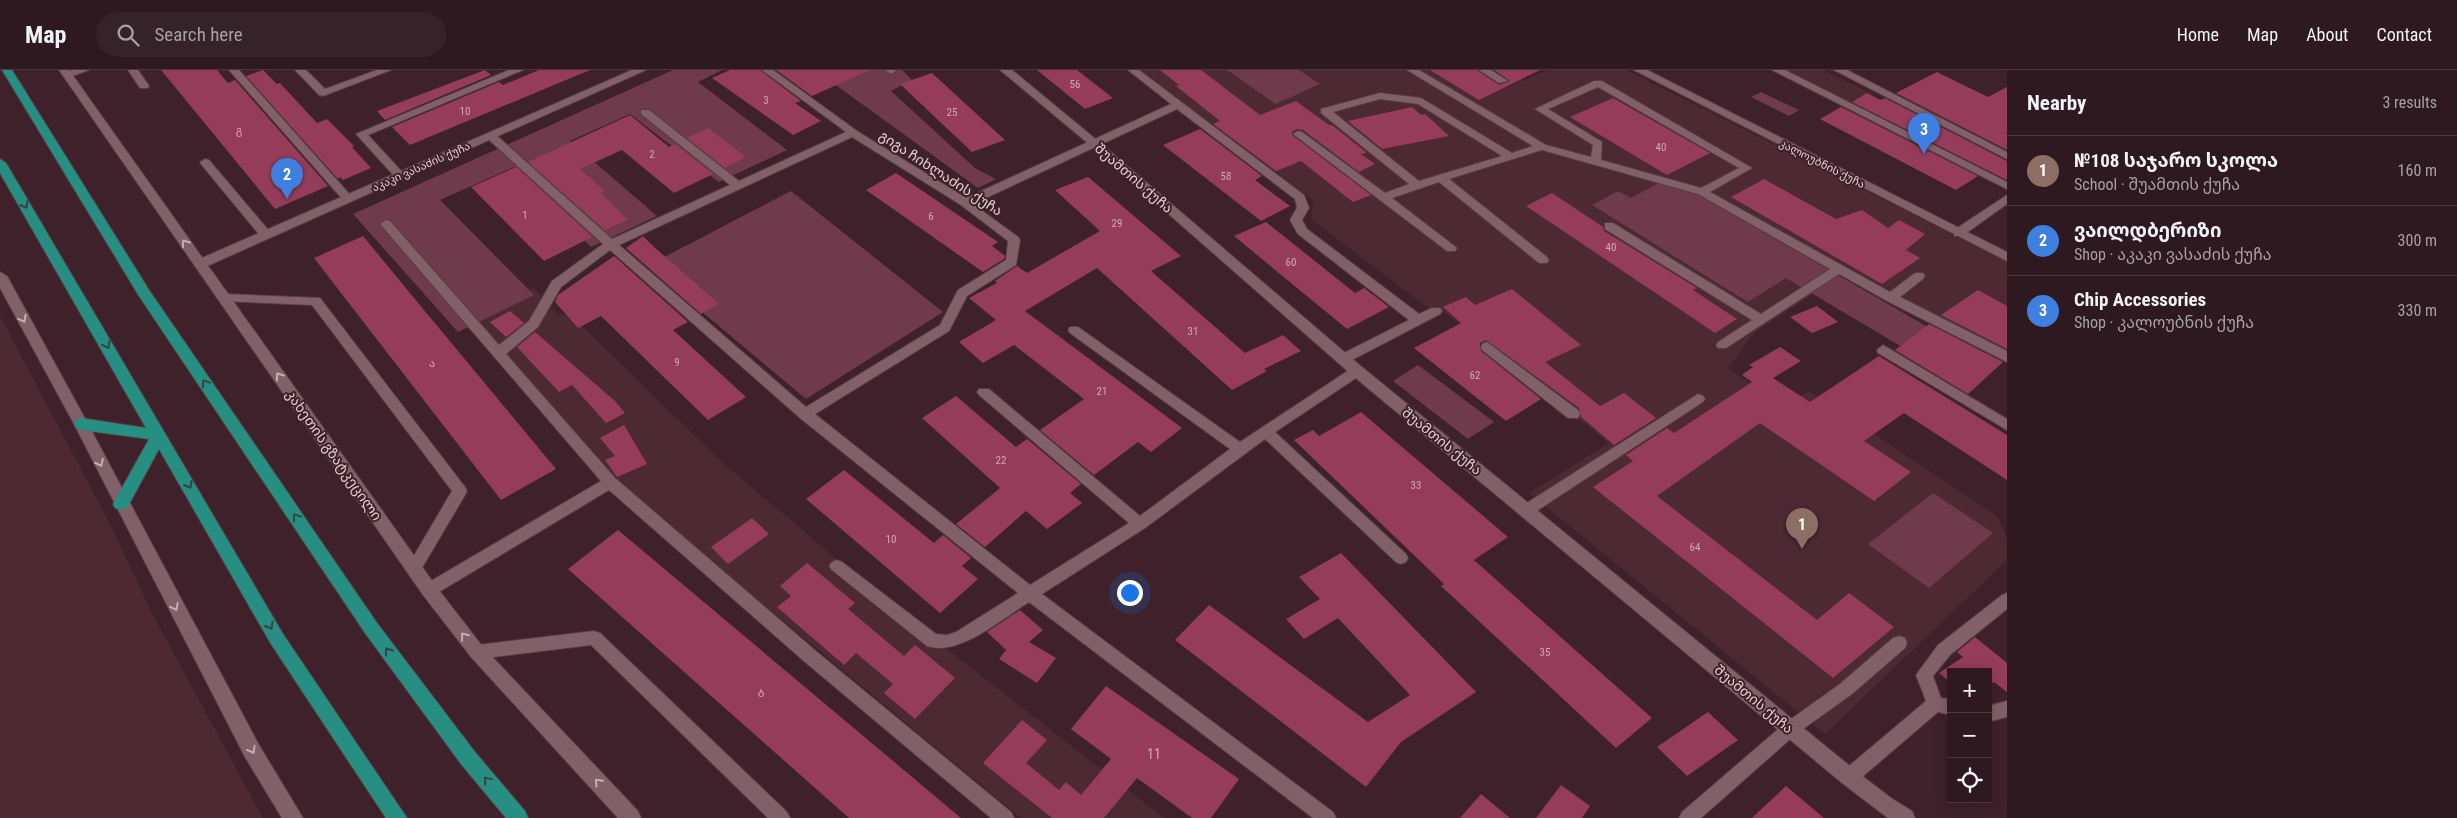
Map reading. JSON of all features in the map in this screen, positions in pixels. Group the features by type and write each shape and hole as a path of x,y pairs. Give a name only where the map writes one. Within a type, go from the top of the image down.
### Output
{"highway":[{"path":"7,70 144,293 366,620 462,750 518,818"},
{"path":"0,163 277,639 397,818"},
{"path":"80,424 159,435"},
{"path":"121,504 159,435"}],"street":[{"path":"65,73 84,70"},
{"name":"აკაკი ვასაძის ქუჩა","path":"200,264 641,70"},
{"name":"შუამთის ქუჩა","path":"1006,70 1094,143 1357,371 1890,811 1905,818"},
{"name":"კალოუბნის ქუჩა","path":"1638,70 2007,257"},
{"name":"კახეთის გზატკეცილი","path":"65,73 429,590 477,652 631,818"},
{"path":"0,276 252,751 293,818"}],"lane":[{"path":"133,70 144,86"},
{"path":"234,70 348,199"},
{"path":"300,70 323,94 386,70"},
{"path":"400,176 361,134 518,70"},
{"name":"გიგა ჩიხლაძის ქუჩა","path":"767,70 853,133 965,203 1014,240 1012,262 962,293 945,328 805,414"},
{"path":"1133,70 1300,196 1303,208 1296,220 1302,231 1418,320"},
{"path":"1412,70 1542,147 1702,192 1890,298 2007,357"},
{"path":"1484,70 1503,81"},
{"path":"1777,70 2007,186"},
{"path":"1840,70 2007,156"},
{"path":"1596,161 1598,144 1540,109 1598,83 1747,168 1702,192"},
{"path":"1417,185 1325,112 1380,96 1421,101 1511,157"},
{"path":"965,203 1179,104"},
{"path":"645,112 738,186"},
{"path":"498,353 534,324 556,284 610,245 853,133"},
{"path":"1298,134 1451,248"},
{"path":"491,136 610,245 805,414 1031,595 1327,818"},
{"path":"1384,197 1542,147"},
{"path":"205,162 266,235"},
{"path":"1442,179 1544,260"},
{"path":"1958,233 2007,199"},
{"path":"386,224 610,482 812,657 1005,818"},
{"path":"1609,226 1761,320"},
{"path":"1722,345 1839,269"},
{"path":"1890,298 1920,276"},
{"path":"224,298 316,301 460,491 414,569"},
{"path":"1343,359 1436,311"},
{"path":"1074,330 1240,449"},
{"path":"1487,347 1573,414"},
{"path":"1882,350 2007,425"},
{"path":"837,566 933,641 947,642 961,637 1031,595 1140,524 1240,449 1357,371"},
{"path":"984,392 1140,524"},
{"path":"1527,510 1698,399"},
{"path":"1266,432 1401,558"},
{"path":"429,590 610,482"},
{"path":"1849,777 1943,706 1924,676 1944,650 2007,600"},
{"path":"477,652 594,638 782,818"},
{"path":"1688,818 1790,729 1846,689 1899,644"},
{"path":"1992,713 2007,709"}],"shaded area":[{"path":"673,70 722,70 698,82 787,150 719,182 630,114 570,141 657,216 591,247 514,167 440,200 534,295 458,332 353,214"},
{"path":"815,70 902,70 912,80 891,91 975,168 996,179 978,188"},
{"path":"1140,70 1481,70 1509,86 1547,70 1626,70 2007,262 2007,354 1848,271 1754,333 1728,368 1782,405 1810,391 1997,516 2007,538 2007,560 1825,734 1529,493 1609,443 1581,421 1576,414 1439,308 1428,308 1311,219 1313,200"},
{"path":"1227,70 1299,70 1320,84 1276,104"},
{"path":"1783,70 1824,70 2007,163 2007,184"},
{"path":"1761,92 1799,110 1789,116 1751,97"},
{"path":"1657,184 1666,184 1700,195 1976,355 1949,375 1786,278 1748,302 1592,205 1618,191 1631,198"},
{"path":"791,191 943,312 806,399 647,266"},
{"path":"534,288 558,314 572,316 723,463 902,614 1164,818 1021,818 616,482 471,319"},
{"path":"0,316 111,526 153,615 263,818 0,818"},
{"path":"1418,365 1494,422 1468,439 1393,381"},
{"path":"1933,493 1993,533 1929,588 1868,544"}],"building":[{"path":"161,70 217,70 228,83 235,80 328,186 275,209"},
{"path":"263,70 277,84 280,83 317,123 327,119 354,146 352,147 371,168 343,180 340,177 338,179 246,76"},
{"path":"485,70 491,75 385,120 377,111"},
{"path":"539,70 590,70 410,145 392,127 499,82 503,85"},
{"path":"730,70 760,70 801,101 795,103 821,121 793,135 712,78"},
{"path":"776,70 870,70 812,96"},
{"path":"1037,70 1077,70 1113,98 1085,109"},
{"path":"1160,70 1201,70 1260,115 1296,101 1329,125 1332,125 1367,153 1361,154 1375,164 1359,172 1303,130 1297,129 1292,132 1292,135 1371,195 1353,202 1301,161 1276,171 1213,124 1220,121 1176,86 1179,85"},
{"path":"1430,70 1477,70 1499,85 1510,81 1494,70 1540,70 1479,100"},
{"path":"1937,72 1988,97 2007,87 2007,150 1896,93"},
{"path":"932,73 1005,140 972,152 900,84"},
{"path":"1867,93 1880,100 1885,98 2007,161 2007,180 1852,102"},
{"path":"1613,98 1710,153 1667,175 1570,117"},
{"path":"1412,107 1421,115 1425,114 1449,136 1382,149 1348,121"},
{"path":"1841,107 1978,176 1956,190 1820,119"},
{"path":"630,115 669,147 675,144 713,174 674,193 622,150 580,169 605,191 601,193 628,220 605,230 528,162"},
{"path":"708,128 746,157 725,168 687,138"},
{"path":"1200,129 1262,176 1255,180 1290,206 1261,221 1163,145"},
{"path":"516,167 592,237 544,261 471,187"},
{"path":"896,173 998,242 992,246 1005,256 1004,259 983,272 866,190"},
{"path":"1088,177 1181,256 1151,271 1245,353 1283,335 1301,351 1264,369 1267,371 1232,390 1097,268 1025,311 1182,428 1151,452 1138,442 1094,475 1040,430 1084,399 1014,345 983,363 959,342 996,320 969,298 997,283 995,281 1017,266 1027,273 1100,231 1055,190"},
{"path":"1764,179 1836,219 1862,210 1888,228 1899,220 1925,234 1906,250 1920,258 1882,284 1731,197"},
{"path":"1552,193 1603,227 1604,231 1697,288 1693,290 1737,319 1715,333 1526,206"},
{"path":"1266,222 1355,293 1364,288 1389,307 1347,329 1234,236"},
{"path":"363,236 556,469 501,500 314,258"},
{"path":"643,236 719,304 701,314 626,248"},
{"path":"614,256 688,322 673,330 746,397 708,420 601,316 578,328 555,302 558,295"},
{"path":"1512,289 1581,345 1545,362 1600,406 1624,393 1656,418 1614,445 1581,417 1579,408 1486,340 1480,343 1481,351 1541,399 1506,421 1414,348 1461,323 1443,307 1466,297 1475,305"},
{"path":"1978,290 2007,306 2007,349 1941,315"},
{"path":"1817,306 1838,322 1812,333 1790,317"},
{"path":"510,311 524,323 506,337 490,322"},
{"path":"1929,324 2003,362 1968,394 1895,350"},
{"path":"535,332 615,401 625,413 606,423 572,385 559,392 517,347"},
{"path":"1780,347 1801,361 1773,378 1810,402 1879,356 2007,435 2007,480 1904,413 1864,441 1911,472 1874,501 1760,423 1657,496 1817,620 1849,593 1894,627 1833,678 1593,487 1633,461 1626,455 1667,428 1674,433 1752,382 1742,375 1753,367 1749,365"},
{"path":"956,396 1016,447 1027,439 1081,484 1070,493 1082,503 1047,529 1026,511 985,547 956,524 1000,488 922,418"},
{"path":"1361,412 1508,537 1474,560 1652,718 1616,748 1441,586 1444,584 1294,440 1313,430 1319,436"},
{"path":"624,425 647,464 617,477 605,460 615,456 600,438"},
{"path":"844,470 934,543 943,535 971,558 962,566 978,579 940,613 806,499"},
{"path":"752,518 769,534 728,564 711,547"},
{"path":"618,530 961,818 849,818 568,569"},
{"path":"1341,553 1476,692 1401,742 1366,787 1175,640 1209,605 1368,722 1410,695 1338,618 1304,639 1286,619 1320,599 1299,577"},
{"path":"807,563 855,603 848,609 904,656 915,645 955,678 915,719 884,693 893,684 856,653 844,665 777,607 791,596 780,586"},
{"path":"1020,610 1043,630 1029,642 1056,658 1037,683 999,659 1006,650 987,632"},
{"path":"1975,637 2007,663 2007,692 1994,682 1992,683 1992,668 1947,668 1947,680 1939,673 1963,657 1957,652"},
{"path":"1106,686 1239,779 1211,818 1192,818 1137,778 1104,818 1052,818 983,763 1022,720 1047,740 1026,763 1059,790 1066,782 1081,795 1111,759 1071,729"},
{"path":"1708,712 1738,740 1687,776 1657,747"},
{"path":"1561,785 1590,806 1582,818 1536,818"},
{"path":"1786,786 1824,818 1752,818"},
{"path":"1481,794 1510,818 1460,818"}],"place":[{"name":"Chip Accessories","path":"1924,154"},
{"name":"ვაილდბერიზი","path":"287,199"},
{"name":"№108 საჯარო სკოლა","path":"1802,549"}]}
